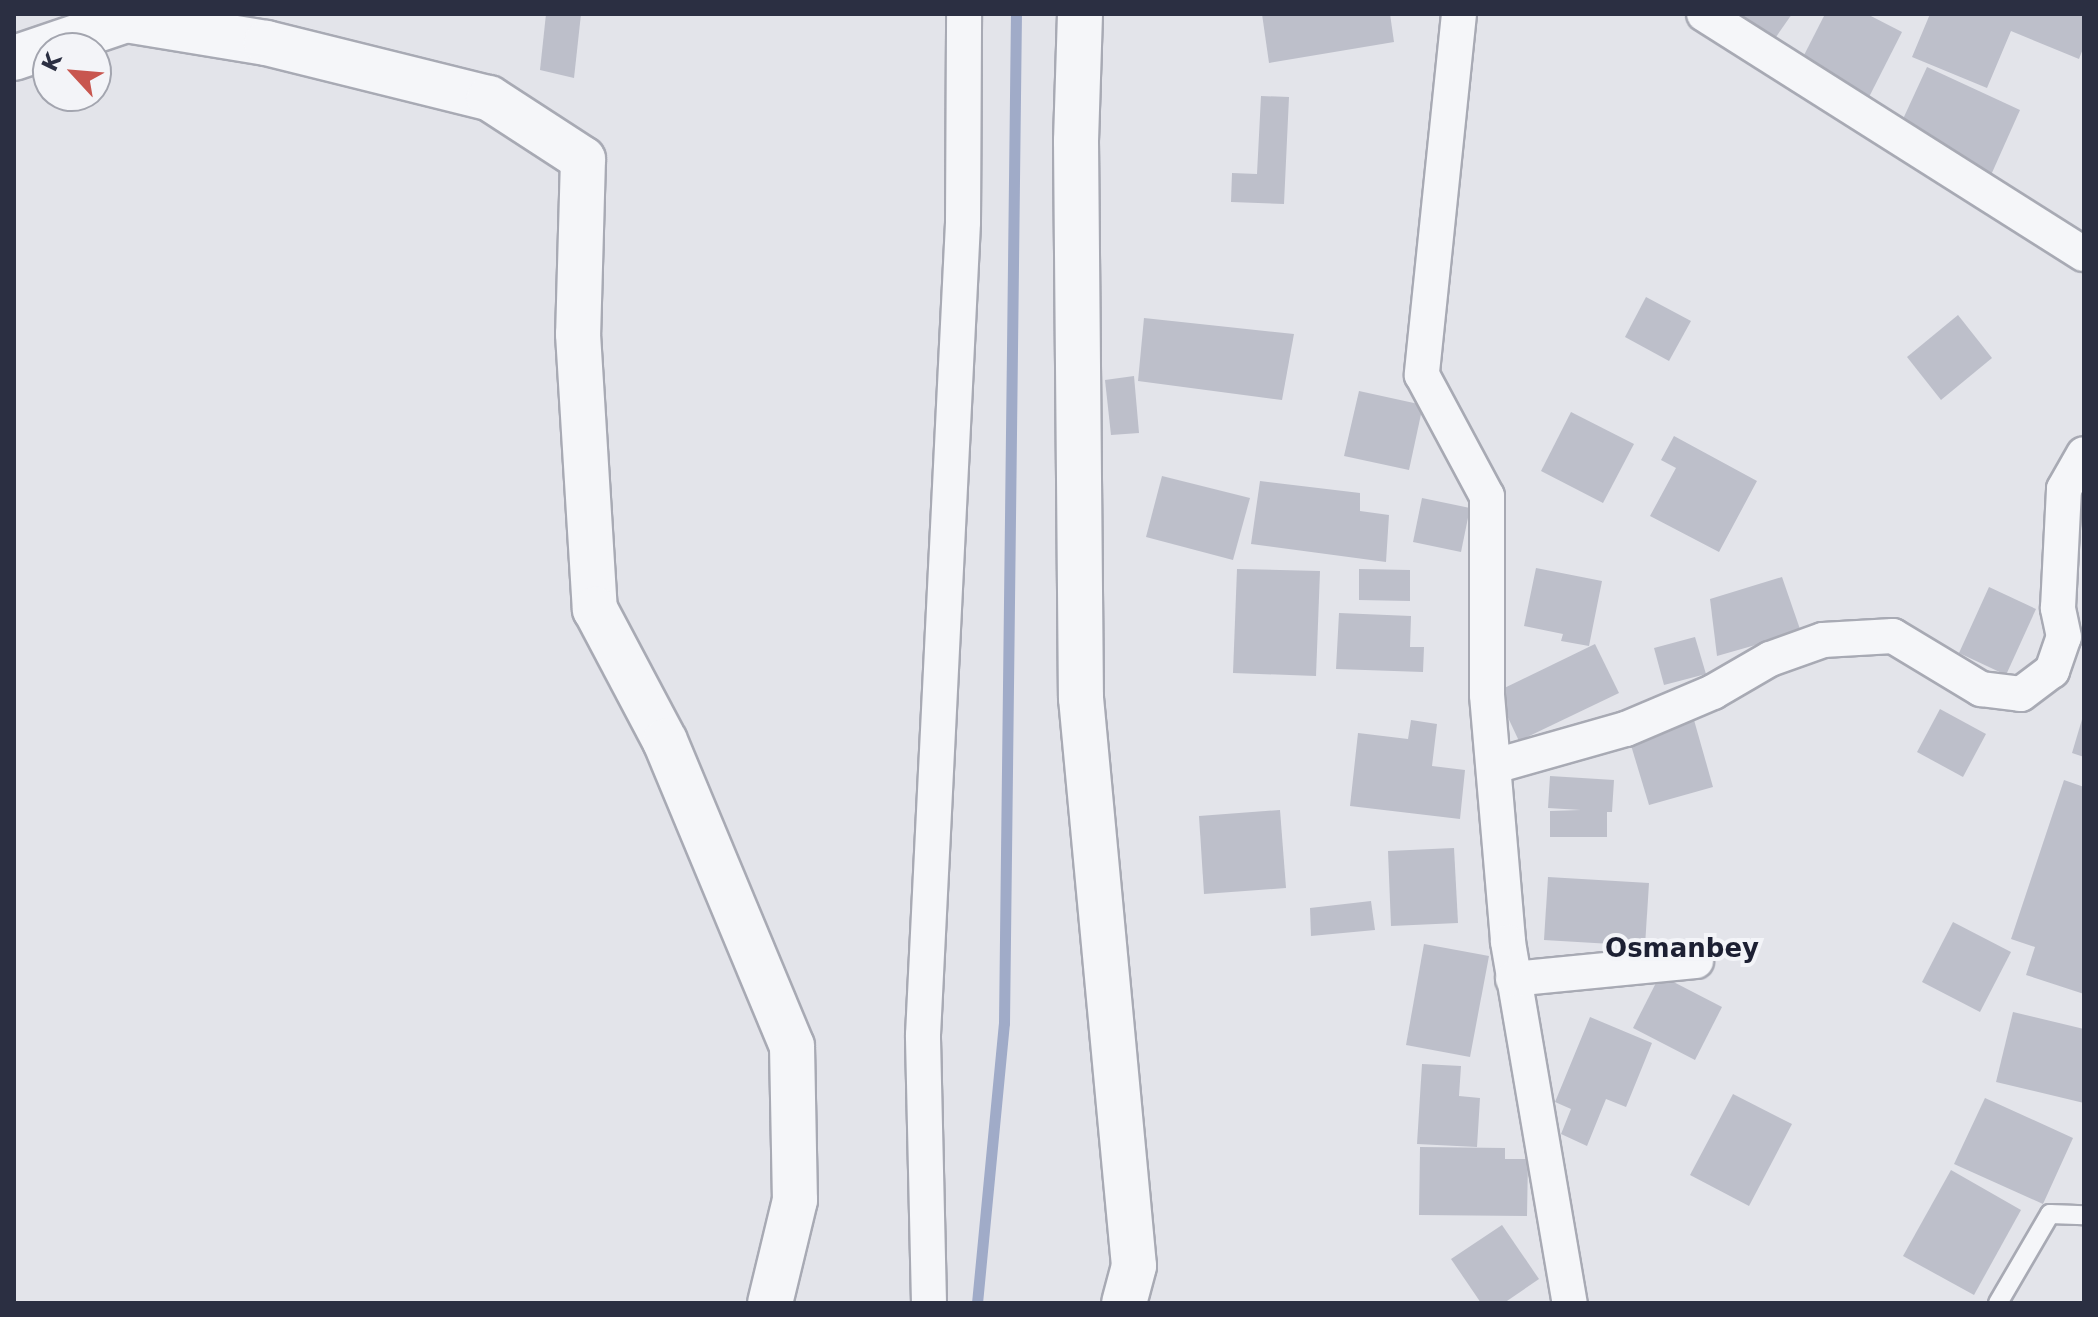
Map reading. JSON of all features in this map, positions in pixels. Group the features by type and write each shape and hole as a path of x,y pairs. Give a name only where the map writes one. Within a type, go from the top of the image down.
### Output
{"street":[{"path":"929,1303 923,1035 963,238 964,14"},
{"path":"1080,14 1076,141 1081,698 1134,1266 1124,1303"},
{"path":"1459,14 1422,375 1487,496 1487,695 1513,979 1570,1303"},
{"path":"1704,14 2084,254"},
{"path":"14,58 126,20 266,43 489,98 583,159 578,334 595,609 665,741 792,1046 795,1200 770,1303"},
{"path":"1495,766 1626,729 1713,692 1770,659 1823,640 1893,636 1981,689 2021,694 2052,671 2074,640 2058,608 2064,489 2084,454"},
{"path":"1513,979 1696,961"}],"lane":[{"path":"1998,1303 2050,1214 2084,1215"}],"building":[{"path":"546,14 581,14 574,78 540,70"},
{"path":"1262,14 1390,14 1394,42 1269,63"},
{"path":"1724,14 1792,14 1769,47"},
{"path":"1825,14 1867,14 1902,32 1868,99 1800,63"},
{"path":"1930,14 2084,14 2084,46 2079,59 2011,31 1987,88 1912,57"},
{"path":"1927,67 2020,110 1991,175 1897,132"},
{"path":"1261,96 1289,97 1284,204 1231,202 1232,173 1257,174"},
{"path":"1646,297 1691,321 1669,361 1625,337"},
{"path":"1958,315 1992,358 1941,400 1907,357"},
{"path":"1144,318 1294,334 1282,400 1138,381"},
{"path":"1134,376 1139,433 1111,435 1105,380"},
{"path":"1359,391 1423,405 1409,470 1344,456"},
{"path":"1571,412 1634,444 1603,503 1541,471"},
{"path":"1674,436 1757,481 1719,552 1650,516 1676,468 1661,460"},
{"path":"1162,476 1250,498 1233,560 1146,537"},
{"path":"1260,481 1360,493 1360,511 1389,515 1386,562 1251,544"},
{"path":"1422,498 1470,508 1461,552 1413,542"},
{"path":"1536,568 1602,581 1589,646 1561,641 1563,634 1524,626"},
{"path":"1237,569 1320,571 1316,676 1233,673"},
{"path":"1359,569 1410,570 1410,601 1359,600"},
{"path":"1782,577 1801,632 1717,656 1710,599"},
{"path":"1989,587 2036,609 2006,675 1959,653"},
{"path":"1339,613 1411,616 1410,647 1424,647 1423,672 1336,669"},
{"path":"1695,637 1706,674 1664,685 1654,648"},
{"path":"1595,644 1619,693 1519,741 1496,692"},
{"path":"1940,709 1986,734 1963,777 1917,752"},
{"path":"2084,716 2084,757 2072,753"},
{"path":"1411,720 1437,724 1432,766 1465,770 1460,819 1350,806 1358,733 1408,739"},
{"path":"1694,720 1713,787 1649,805 1630,742"},
{"path":"1550,776 1614,780 1612,812 1607,812 1607,837 1550,837 1550,811 1581,810 1548,808"},
{"path":"2064,780 2084,787 2084,994 2026,975 2035,947 2011,939"},
{"path":"1280,810 1286,888 1204,894 1199,816"},
{"path":"1454,848 1458,923 1391,926 1388,851"},
{"path":"1548,877 1649,883 1645,946 1544,940"},
{"path":"1371,901 1375,930 1311,936 1310,908"},
{"path":"1953,922 2011,952 1980,1012 1922,982"},
{"path":"1424,944 1489,956 1470,1057 1406,1045"},
{"path":"1660,975 1722,1007 1695,1060 1633,1028"},
{"path":"2013,1012 2084,1029 2084,1103 1996,1082"},
{"path":"1590,1017 1652,1043 1626,1107 1606,1099 1587,1146 1561,1134 1571,1109 1555,1102"},
{"path":"1422,1064 1461,1066 1459,1096 1480,1098 1477,1147 1417,1144"},
{"path":"1733,1094 1792,1124 1749,1206 1690,1175"},
{"path":"1985,1098 2073,1138 2043,1204 1954,1164"},
{"path":"1420,1147 1505,1148 1505,1159 1528,1159 1527,1216 1419,1215"},
{"path":"1951,1170 2021,1210 1974,1295 1903,1256"},
{"path":"1502,1225 1539,1279 1504,1303 1481,1303 1451,1259"}],"waterway":[{"path":"977,1303 1004,1023 1016,14"}],"district":[{"name":"Osmanbey","path":"1682,949"}]}
